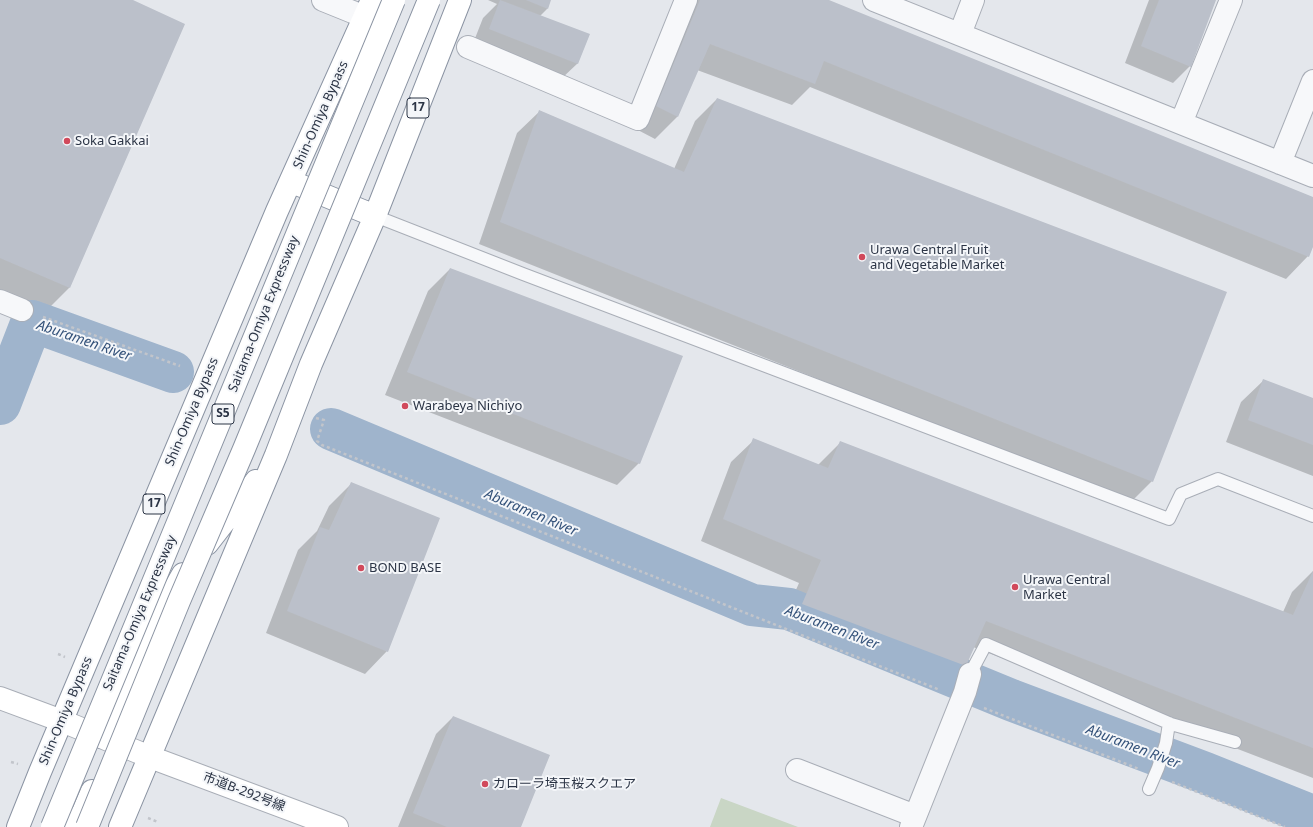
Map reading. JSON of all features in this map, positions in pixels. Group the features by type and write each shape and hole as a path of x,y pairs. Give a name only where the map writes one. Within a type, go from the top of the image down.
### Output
{"main road":[{"name":"Saitama-Omiya Expressway","path":"52,827 394,0"},
{"name":"S5","path":"87,827 179,601 244,450 429,0"},
{"name":"17","path":"120,827 276,455 311,364 375,216 460,0"},
{"name":"Shin-Omiya Bypass","path":"18,827 290,181 369,8"},
{"path":"290,181 375,216"},
{"path":"73,827 83,812 141,652 179,579 276,455"},
{"name":"市道B-292号線","path":"0,698 62,721 150,757 337,827"}],"street":[{"path":"323,0 369,8"},
{"path":"468,47 638,119 686,0"},
{"path":"874,0 1313,176"},
{"path":"960,34 973,0"},
{"path":"1182,123 1231,0"},
{"path":"1280,162 1313,81"},
{"path":"0,301 22,310"},
{"path":"797,770 913,821 966,688"}],"lane":[{"path":"375,216 523,274 1169,519 1181,494 1218,479 1313,516"},
{"path":"966,688 986,644 1169,723 1235,742"},
{"path":"1149,789 1157,771 1166,743 1169,723"}],"path":[{"path":"22,310 180,366"},
{"path":"316,418 324,420 317,441 322,445 966,688 1285,827"}],"green space":[{"path":"721,798 798,827 710,827"}],"building":[{"name":"Soka Gakkai","path":"0,0 133,0 185,24 70,288 0,258"},
{"path":"500,0 590,34 578,64 489,29"},
{"path":"526,0 551,0 548,9"},
{"path":"700,0 829,0 1313,197 1313,247 1309,257 824,61 815,84 710,44 678,117 656,106"},
{"path":"1159,0 1216,0 1191,67 1141,46"},
{"name":"Urawa Central Fruit and Vegetable Market","path":"717,98 1227,292 1153,482 500,222 539,110 684,172"},
{"path":"450,268 683,356 640,464 407,372"},
{"path":"1263,379 1313,398 1313,445 1248,420"},
{"name":"Urawa Central Market","path":"753,438 828,468 840,441 1293,615 1313,571 1313,748 986,621 966,666 802,604 821,560 723,519"},
{"path":"351,482 440,518 388,652 287,611 320,527 329,530"},
{"path":"453,716 550,755 521,827 447,827 413,813"}],"waterway":[{"name":"Aburamen River","path":"0,404 32,321 173,372"},
{"path":"20,326 29,329"},
{"name":"Aburamen River","path":"331,429 752,605 789,609 1011,700 1205,773 1313,816"}],"place":[{"name":"Soka Gakkai","path":"67,141"},
{"name":"Urawa Central Fruit and Vegetable Market","path":"862,257"},
{"name":"Warabeya Nichiyo","path":"405,406"},
{"name":"BOND BASE","path":"361,568"},
{"name":"Urawa Central Market","path":"1015,587"},
{"name":"カローラ埼玉桜スクエア","path":"485,784"}]}
